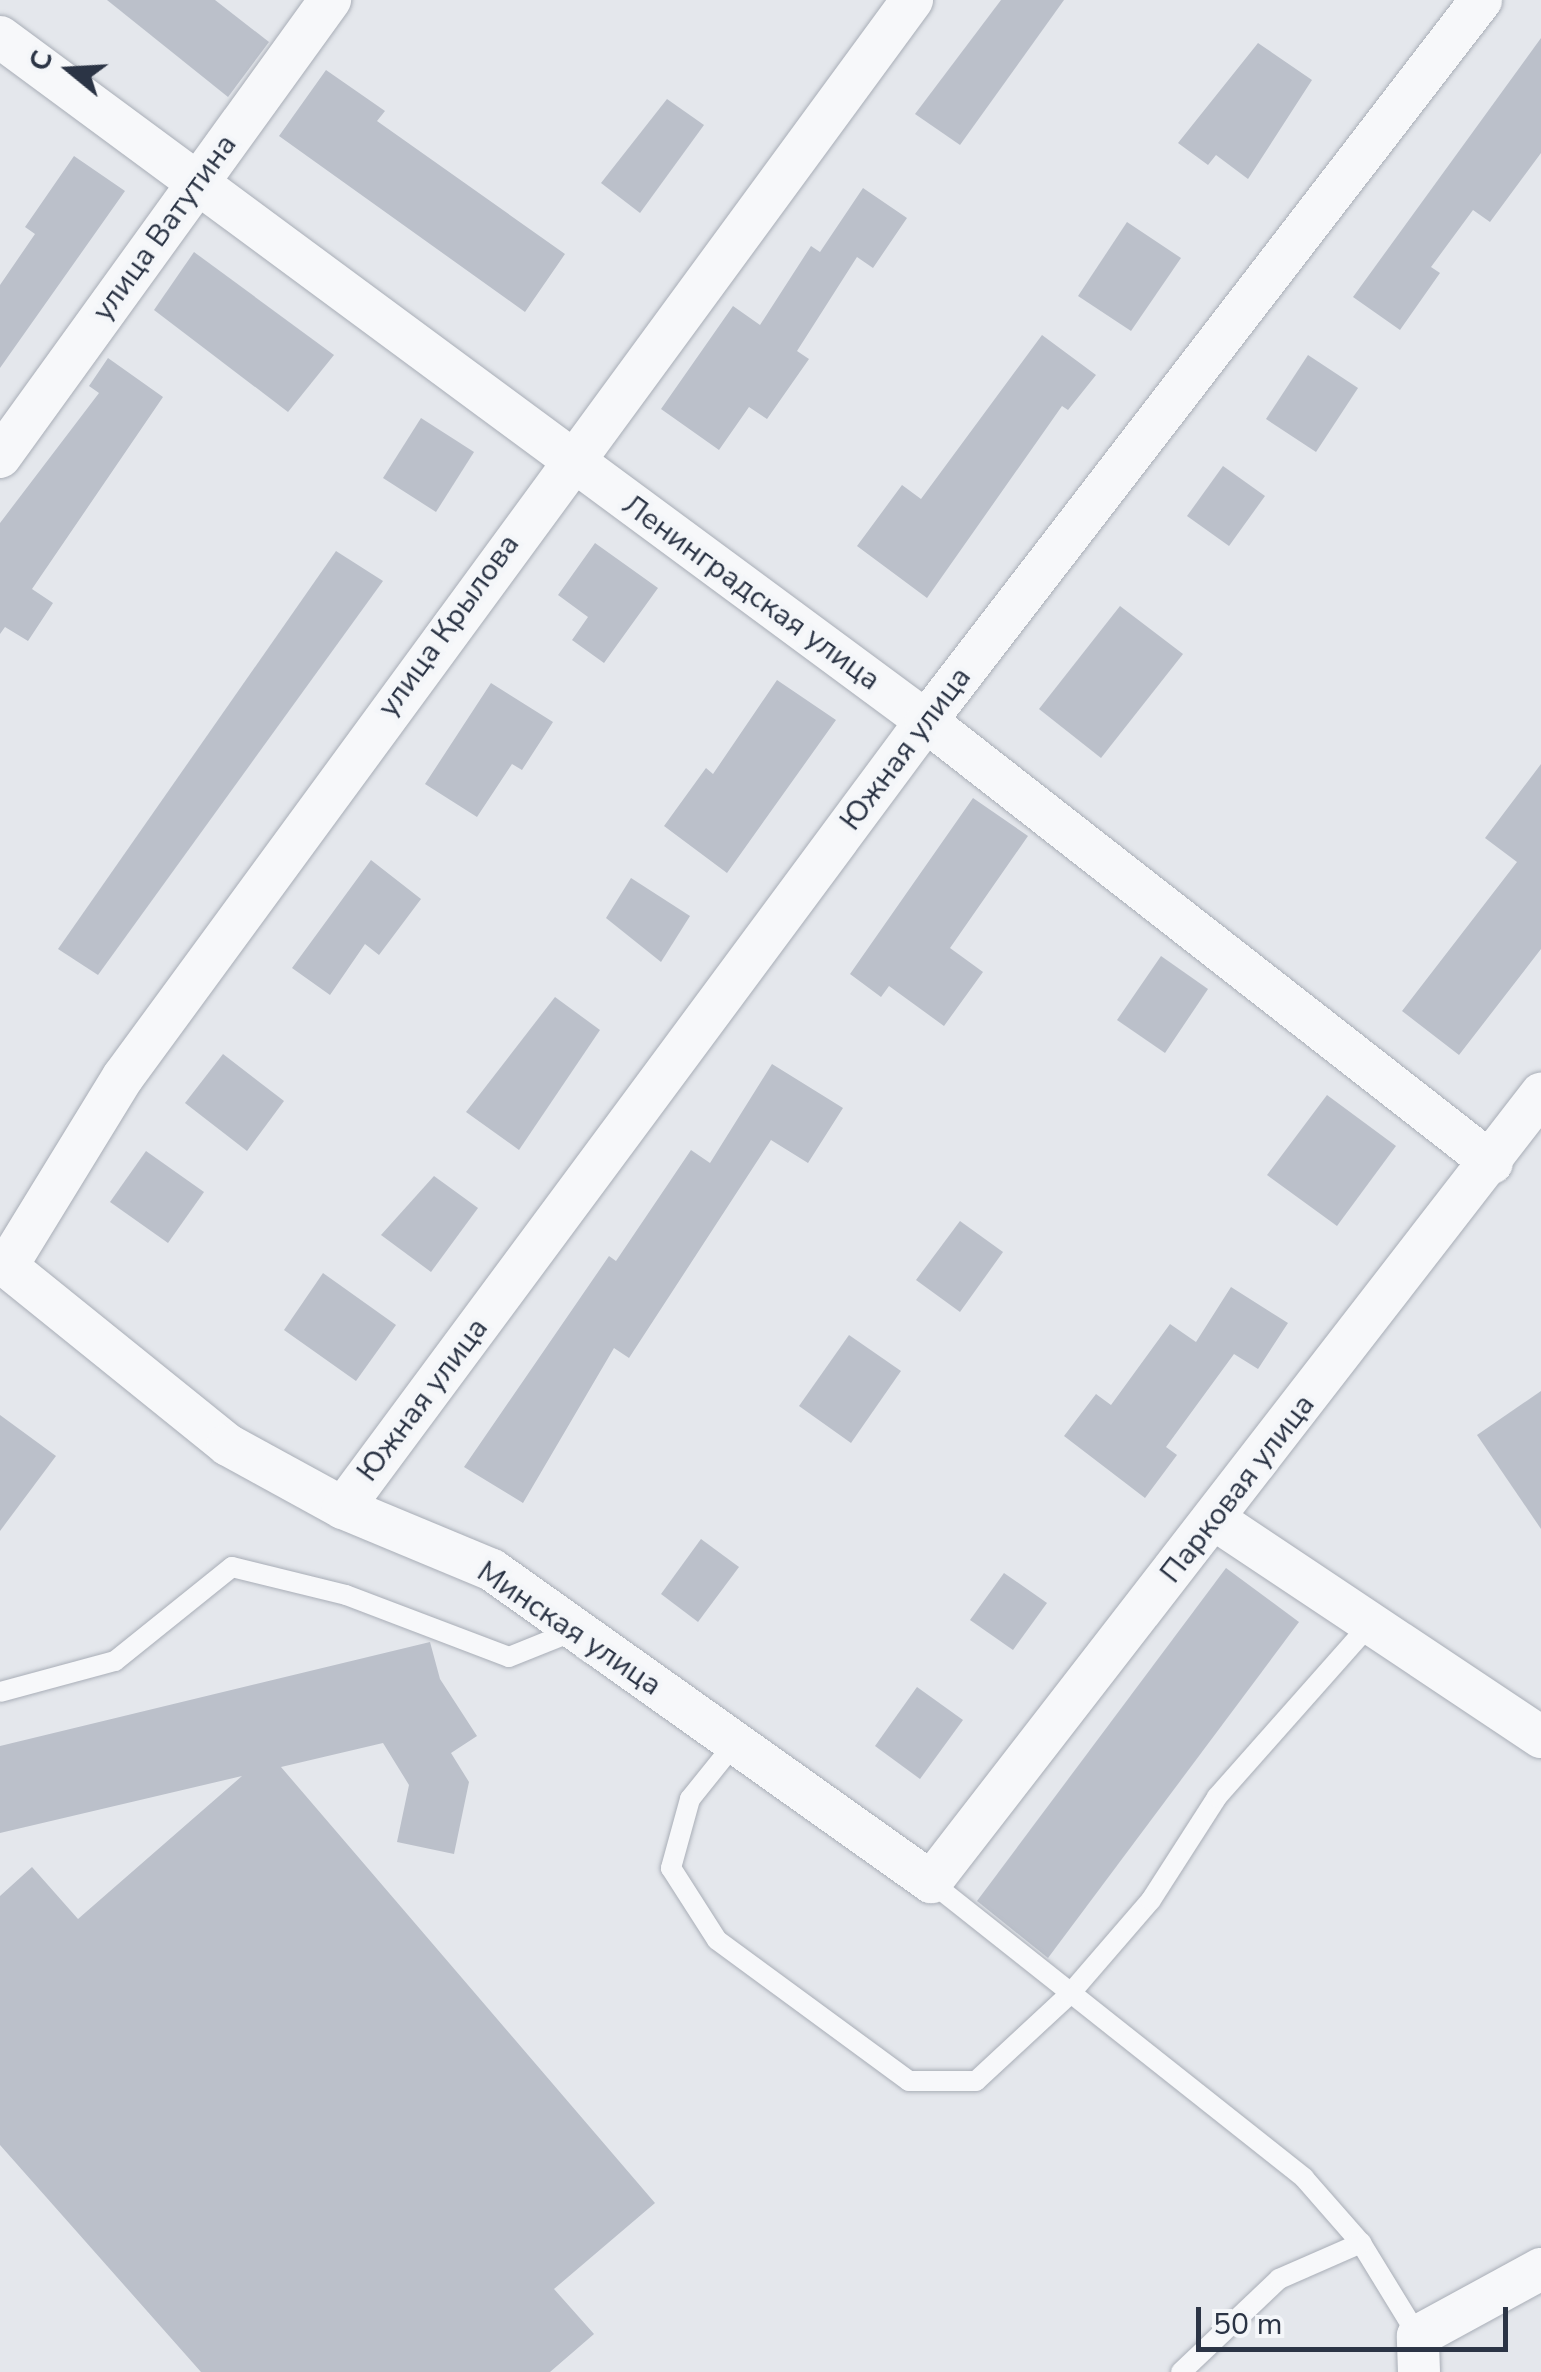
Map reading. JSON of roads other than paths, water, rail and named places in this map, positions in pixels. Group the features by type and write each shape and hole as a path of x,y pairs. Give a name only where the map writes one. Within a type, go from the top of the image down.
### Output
{"street":[{"name":"улица Ватутина","path":"0,457 330,0"},
{"name":"улица Крылова","path":"4,1263 123,1077 569,461 912,0"},
{"name":"Южная улица","path":"343,1508 926,721 1481,0"},
{"name":"Ленинградская улица","path":"0,37 926,721 1492,1162"},
{"name":"Парковая улица","path":"932,1882 1541,1094"},
{"name":"Минская улица","path":"4,1263 228,1445 343,1508 492,1570 932,1882"},
{"path":"1214,1519 1541,1737"},
{"path":"1418,2354 1541,2268"}],"lane":[{"path":"0,1692 115,1662 232,1567 346,1595 509,1657 576,1630"},
{"path":"736,1743 690,1799 671,1868 718,1940 821,2020 909,2081 976,2081 1069,1994 1151,1900 1217,1797 1371,1624"},
{"path":"932,1882 1304,2178 1361,2243 1418,2354"},
{"path":"1181,2372 1279,2280 1361,2243"}]}
